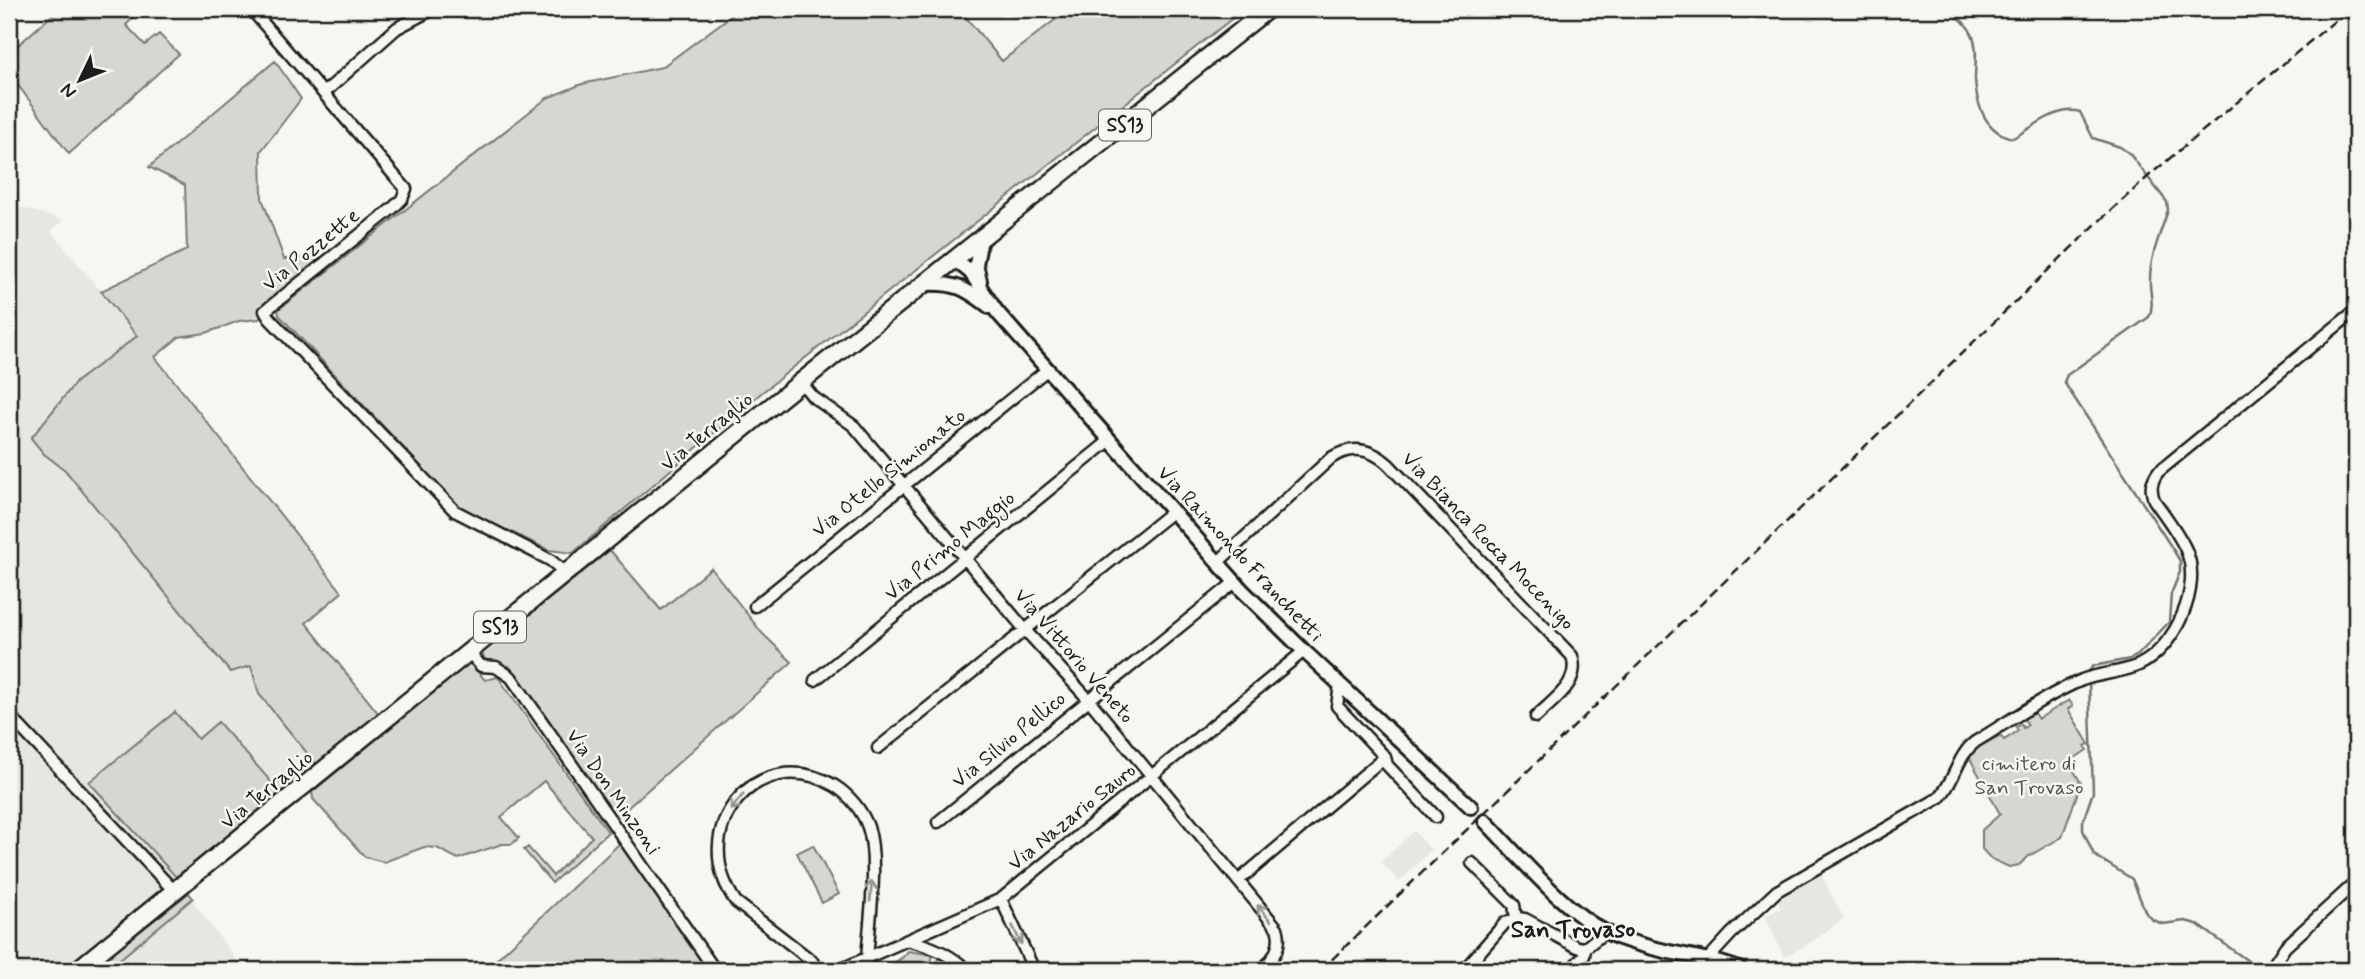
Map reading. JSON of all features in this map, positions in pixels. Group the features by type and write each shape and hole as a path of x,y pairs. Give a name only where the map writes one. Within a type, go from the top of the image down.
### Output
{"main road":[{"name":"Via Terraglio","path":"77,970 801,382 1268,9"}],"street":[{"name":"Via Pozzette","path":"251,9 406,189 402,199 393,208 265,311 455,511 550,560 566,573"},
{"path":"324,93 397,28 433,9"},
{"name":"Via Raimondo Franchetti","path":"981,239 976,264 982,288"},
{"name":"Via Raimondo Franchetti","path":"954,259 970,272 997,312 1217,563 1304,652 1471,807"},
{"name":"Via Raimondo Franchetti","path":"954,259 961,281 968,290 997,312"},
{"name":"Via Raimondo Franchetti","path":"924,284 948,284 968,290"},
{"path":"1698,970 1731,934 1777,891 1939,798 1970,746 2052,694 2089,678 2134,667 2152,657 2171,636 2184,611 2191,565 2187,550 2151,492 2151,484 2158,472 2356,310"},
{"name":"Via Otello Simionato","path":"755,606 1048,369"},
{"name":"Via Vittorio Veneto","path":"801,382 813,397 844,416 854,426 1026,631 1089,701 1277,928 1279,943 1274,957 1262,970"},
{"name":"Via Primo Maggio","path":"815,680 1110,441"},
{"name":"Via Bianca Rocca Mocenigo","path":"1217,563 1331,458 1354,448 1368,451 1388,464 1572,656 1575,665 1571,682 1536,717"},
{"path":"878,748 1172,512"},
{"name":"Via Silvio Pellico","path":"938,822 1235,582"},
{"name":"Via Don Minzoni","path":"469,652 481,666 496,667 511,677 715,970"},
{"name":"Via Nazario Sauro","path":"839,970 861,964 1001,900 1304,652"},
{"path":"1340,685 1337,706 1436,817"},
{"path":"9,715 175,892"},
{"path":"1238,881 1385,757"},
{"path":"817,970 811,961 737,902 722,875 719,835 727,816 747,791 774,777 803,775 819,779 840,790 865,819 872,842 873,873 861,964"},
{"path":"1485,821 1569,906 1605,932 1741,970"},
{"path":"1472,863 1514,905 1516,918"},
{"path":"2270,970 2285,947 2356,882"},
{"path":"1001,900 1034,970"},
{"path":"1464,970 1505,923 1516,918 1525,919 1577,947 1585,948"},
{"path":"1570,970 1584,956 1585,948 1605,932"},
{"path":"910,940 957,960 967,970"}],"shaded area":[{"path":"9,204 64,220 51,231 138,336 76,382 44,454 65,470 251,666 259,694 316,764 177,880 244,970 9,970"},
{"path":"1414,831 1431,850 1399,882 1381,862"},
{"path":"1820,873 1844,918 1810,943 1784,957 1765,916 1781,908 1778,902 1788,893"}],"green space":[{"path":"59,9 92,9 97,14 103,9 136,9 139,12 126,25 145,45 159,34 179,54 69,154 9,73 9,53"},
{"path":"740,9 959,9 1002,61 1069,9 1244,9 760,394 573,553 549,550 460,508 279,315 278,310 547,98 582,84 662,67"},
{"path":"275,61 301,99 261,151 262,198 284,259 330,257 282,296 259,319 239,321 206,333 179,337 155,357 342,592 306,623 379,714 316,764 259,694 251,666 230,672 65,470 44,454 31,438 76,382 137,336 101,291 187,250 185,185 149,167"},
{"path":"610,550 661,610 711,568 762,633 792,662 616,818 509,666 486,662 482,653"},
{"path":"470,663 485,680 498,677 608,832 552,883 524,850 528,847 553,876 592,837 544,781 501,817 519,838 512,844 502,844 458,859 437,848 424,847 384,862 365,857 313,799 312,792"},
{"name":"cimitero di San Trovaso","path":"2069,700 2073,706 2068,709 2089,744 2085,746 2087,750 2069,762 2081,783 2062,837 2019,865 2009,867 1991,859 1982,849 1982,830 2000,814 1967,753 2001,735 2004,740 2018,731 2016,727 2021,724 2023,728 2028,725 2024,719 2034,713 2038,719"},
{"path":"175,712 198,739 218,722 273,784 290,771 298,780 176,877 89,782"},
{"path":"619,844 708,970 485,970"},
{"path":"813,845 839,894 822,903 797,853"},
{"path":"189,893 193,898 107,970 90,970"},
{"path":"908,951 933,955 929,970 868,970 890,964"},
{"path":"939,957 959,970 933,970"}],"waterway":[{"path":"1947,9 1962,21 1975,41 1978,98 1989,124 2013,138 2054,115 2080,112 2093,138 2129,153 2167,202 2168,210 2150,270 2152,307 2149,317 2067,375 2064,382 2174,551 2180,561 2180,572 2171,594 2169,622 2138,655 2093,666 2088,673"},
{"path":"2089,680 2093,792 2083,821 2083,830 2094,855 2132,879 2146,913 2153,920 2163,924 2185,921 2197,924 2248,961 2256,970"}],"railway":[{"path":"1321,970 2095,225 2151,174 2349,9"}],"district":[{"name":"San Trovaso","path":"1573,930"}]}
